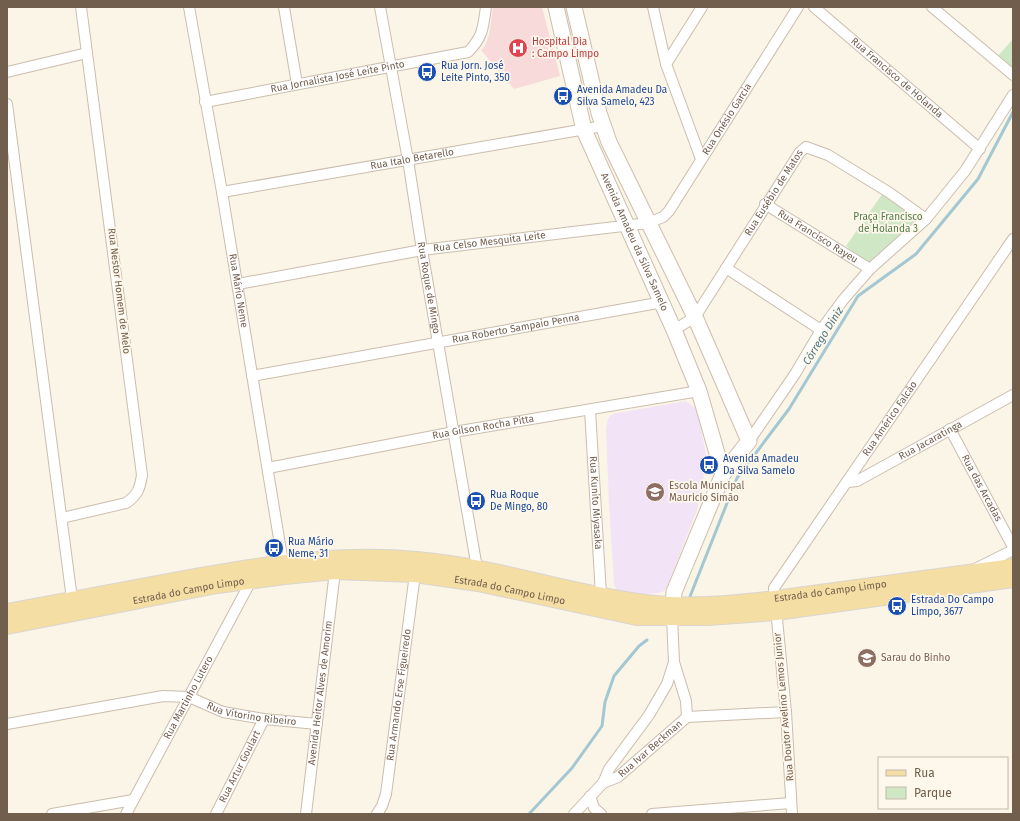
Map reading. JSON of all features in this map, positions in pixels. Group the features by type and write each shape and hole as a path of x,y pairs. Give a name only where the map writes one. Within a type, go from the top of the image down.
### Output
{"main road":[{"name":"Estrada do Campo Limpo","path":"7,626 218,585 251,581 284,569 337,557 375,557 418,560 477,568 672,611"},
{"name":"Estrada do Campo Limpo","path":"775,606 1013,567"},
{"name":"Estrada do Campo Limpo","path":"7,612 218,572 284,569 415,574 478,583 637,617 672,611 747,602 775,606 1013,579"}],"street":[{"name":"Rua Nestor Homem de Melo","path":"62,518 126,503 133,498 140,489 142,475 81,7"},
{"name":"Rua Mário Neme","path":"189,7 238,284 284,569"},
{"path":"284,7 297,84"},
{"name":"Rua Roque de Mingo","path":"380,7 408,160 422,250 477,568"},
{"name":"Rua Jornalista José Leite Pinto","path":"206,102 391,65 468,52 477,43 483,31 486,7"},
{"name":"Avenida Amadeu da Silva Samelo","path":"556,7 584,130 663,302 699,391 723,474"},
{"name":"Avenida Amadeu da Silva Samelo","path":"574,7 603,126 648,223 695,317 749,441"},
{"path":"653,7 666,64 701,159"},
{"path":"666,64 702,7"},
{"name":"Rua Onésio Garcia","path":"648,223 663,217 669,211 798,7"},
{"name":"Rua Francisco de Holanda","path":"814,7 980,149"},
{"path":"932,7 1013,75"},
{"path":"7,72 87,53"},
{"path":"672,611 674,592 723,474 749,441 795,374 821,330 842,300 870,269 926,219 965,171 1013,95"},
{"path":"7,104 72,600"},
{"name":"Rua Italo Betarello","path":"222,192 603,126"},
{"name":"Rua Eusébio de Matos","path":"695,317 765,204 800,152 806,147 828,156 890,192 926,219"},
{"name":"Rua Francisco Rayeu","path":"765,204 870,269"},
{"name":"Rua Celso Mesquita Leite","path":"238,284 422,250 626,224 648,223"},
{"name":"Rua Américo Falcão","path":"775,606 774,588 848,482 850,474 1013,239"},
{"path":"726,268 821,330"},
{"name":"Rua Roberto Sampaio Penna","path":"252,376 663,302"},
{"path":"674,330 695,317"},
{"name":"Rua Gilson Rocha Pitta","path":"268,468 454,432 699,391"},
{"name":"Rua Jacaratinga","path":"848,482 857,481 1013,395"},
{"name":"Rua Kunito Miyasaka","path":"590,410 601,595"},
{"name":"Rua das Arcadas","path":"950,429 1013,547"},
{"path":"969,573 1013,550"},
{"name":"Avenida Heitor Alves de Amorim","path":"306,814 335,571"},
{"name":"Rua Armando Erse Figueiredo","path":"376,814 382,806 387,787 415,574"},
{"name":"Rua Martinho Lutero","path":"126,814 251,581"},
{"name":"Rua Doutor Avelino Lemos Junior","path":"775,606 786,712 792,814"},
{"name":"Rua Ivar Beckman","path":"603,783 618,777 687,717 686,701 674,662 672,611"},
{"name":"Rua Ivar Beckman","path":"574,814 603,783 609,769 658,701 667,684 674,662"},
{"path":"7,724 163,696 189,697"},
{"name":"Rua Vitorino Ribeiro","path":"189,697 223,712 264,719 317,724"},
{"path":"687,717 786,712"},
{"name":"Rua Artur Goulart","path":"216,814 264,719"},
{"path":"590,796 594,808 600,814"},
{"path":"52,814 133,800"},
{"path":"652,814 791,802"}],"shaded area":[{"name":"Hospital Dia : Campo Limpo","path":"493,7 542,7 560,76 514,89 481,50 485,46 489,35"},
{"name":"Escola Municipal Mauricio Simão","path":"686,401 697,410 706,454 703,482 697,510 667,587 664,591 645,594 617,591 614,584 609,502 606,429 608,419 612,414"}],"green space":[{"path":"1013,39 1013,70 998,56"},
{"name":"Praça Francisco de Holanda 3","path":"883,193 922,221 870,265 846,246"}],"waterway":[{"name":"Córrego Diniz","path":"689,599 737,478 789,409 858,296 916,254 978,179 1013,112"},
{"path":"529,814 572,768 602,726 605,702 614,676 639,646 647,640"}],"place":[{"name":"Hospital Dia : Campo Limpo","path":"518,48"},
{"name":"Rua Jorn. José Leite Pinto, 350","path":"427,72"},
{"name":"Avenida Amadeu Da Silva Samelo, 423","path":"563,96"},
{"name":"Avenida Amadeu Da Silva Samelo","path":"709,465"},
{"name":"Escola Municipal Mauricio Simão","path":"655,492"},
{"name":"Rua Roque De Mingo, 80","path":"476,501"},
{"name":"Rua Mário Neme, 31","path":"274,548"},
{"name":"Estrada Do Campo Limpo, 3677","path":"897,606"},
{"name":"Sarau do Binho","path":"867,658"}]}
